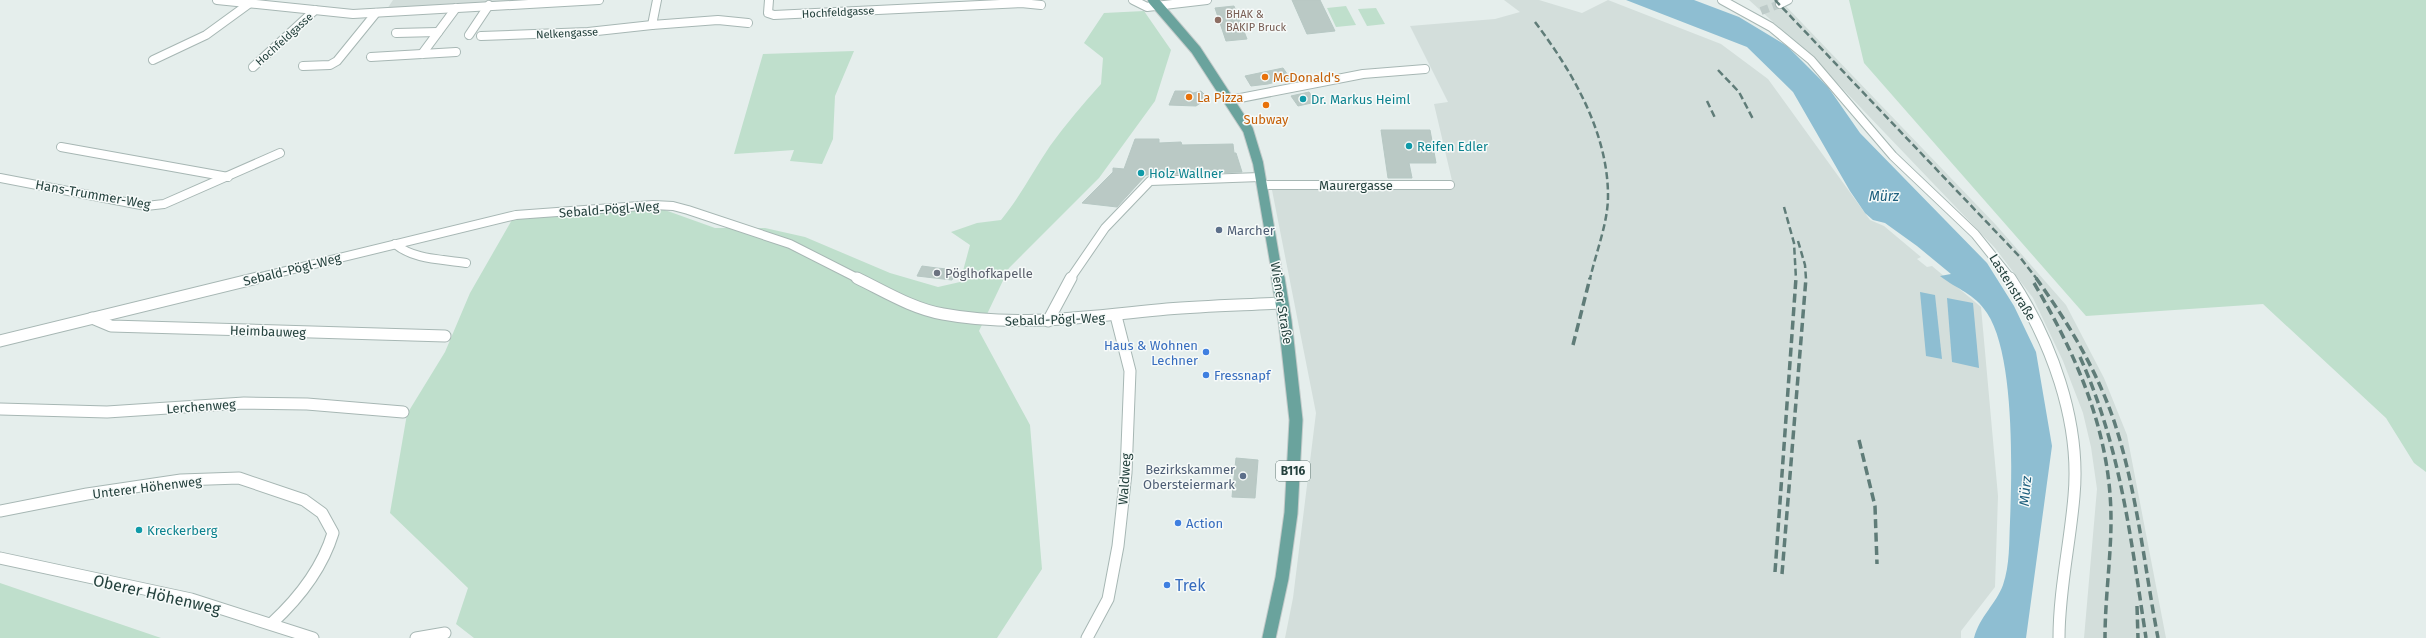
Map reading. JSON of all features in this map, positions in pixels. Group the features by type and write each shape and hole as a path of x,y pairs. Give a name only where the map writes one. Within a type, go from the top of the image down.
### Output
{"main road":[{"name":"Wiener Straße","path":"1155,3 1196,50 1230,100 1248,130 1261,181 1282,303 1296,420 1286,552 1269,638"}],"street":[{"name":"Hochfeldgasse","path":"217,0 353,14 376,14 599,0"},
{"path":"297,8 303,0"},
{"path":"657,0 652,25 718,20 748,23"},
{"name":"Hochfeldgasse","path":"768,0 768,13 774,15 1021,3 1041,5"},
{"path":"1133,0 1142,7 1155,3 1207,0"},
{"name":"Lastenstraße","path":"1722,0 1751,15 1799,49 1845,98 1895,158 1986,245 2003,266 2048,344 2064,403 2075,467 2073,518 2062,578 2059,607 2059,638"},
{"path":"1780,4 1788,0"},
{"path":"153,60 206,35 250,3"},
{"path":"470,35 489,6"},
{"path":"422,54 456,8"},
{"name":"Hochfeldgasse","path":"253,67 315,10"},
{"path":"1751,15 1761,11"},
{"path":"303,66 330,65 337,61 376,14"},
{"name":"Nelkengasse","path":"481,36 553,34 627,29 652,25"},
{"path":"396,34 438,32"},
{"path":"371,57 456,52"},
{"path":"1230,100 1363,74 1425,69"},
{"path":"61,147 228,177"},
{"name":"Hans-Trummer-Weg","path":"0,178 146,206 164,204 175,200 280,152"},
{"name":"Maurergasse","path":"1048,321 1060,294 1082,257 1099,236 1150,181 1261,181 1450,185"},
{"name":"Sebald-Pögl-Weg","path":"0,341 516,215 653,205 673,206 790,244 895,297 942,314 1003,321 1048,321 1116,316 1169,309 1282,303"},
{"path":"395,244 400,249 410,253 466,263"},
{"name":"Waldweg","path":"1087,638 1108,599 1118,546 1126,473 1130,371 1116,316"},
{"name":"Heimbauweg","path":"92,318 111,326 445,336"},
{"name":"Lerchenweg","path":"0,409 107,412 244,403 307,404 403,412"},
{"name":"Unterer Höhenweg","path":"0,511 87,494 181,480 240,478 262,484 304,500 322,513 333,533 330,547 322,563 299,594 272,624"},
{"name":"Oberer Höhenweg","path":"0,558 88,579 174,595 272,624 313,638"},
{"path":"416,638 445,633"}],"shaded area":[{"path":"393,0 535,0 387,9"},
{"path":"1504,0 1539,0 1582,13 1608,0 1721,44 1768,79 1870,220 1884,226 1921,257 1917,259 1927,267 1932,266 1981,307 1998,496 1995,587 1961,631 1961,638 1285,638 1293,598 1316,413 1271,185 1454,189 1434,104 1448,102 1410,26 1495,19 1520,12"},
{"path":"1749,0 1780,0 1996,225 2066,305 2104,378 2127,435 2166,638 2084,638 2097,489 2091,447 2083,413 2063,361 2033,298 1995,248 1818,63"}],"green space":[{"path":"1849,0 2426,0 2426,472 2414,463 2386,418 2263,304 2086,316 1864,63"},
{"path":"1346,6 1356,25 1336,27 1327,8"},
{"path":"1376,8 1385,24 1367,26 1358,9"},
{"path":"1144,11 1171,50 1155,101 1099,178 1009,268 979,331 1030,425 1042,569 997,638 474,638 456,624 468,588 390,513 407,414 445,352 470,293 513,218 598,214 620,209 662,209 715,228 765,228 805,237 890,273 938,287 960,282 970,245 951,232 977,223 1001,220 1050,146 1101,84 1103,58 1084,43 1104,13"},
{"path":"854,51 835,96 833,139 822,164 790,161 794,150 734,154 763,54"},
{"path":"0,583 161,638 0,638"}],"water":[{"name":"Mürz","path":"1626,0 1694,0 1739,17 1787,46 1828,87 1860,133 1987,263 2014,306 2036,352 2052,446 2026,638 1974,638 1980,623 2003,585 2008,562 2011,500 2010,414 2007,384 2003,356 1996,332 1987,313 1971,296 1940,276 1951,274 1917,246 1885,223 1873,220 1865,213 1850,191 1793,92 1747,47"},
{"path":"1920,292 1935,295 1942,359 1926,356"},
{"path":"1947,298 1973,303 1979,368 1952,362"}],"building":[{"path":"1292,0 1320,0 1335,31 1307,34"},
{"path":"1234,6 1247,39 1226,41 1215,8"},
{"name":"McDonald's","path":"1283,68 1290,78 1268,84 1251,86 1245,76"},
{"name":"La Pizza","path":"1175,91 1190,91 1193,93 1201,91 1205,95 1205,100 1196,106 1169,105"},
{"name":"Dr. Markus Heiml","path":"1309,92 1316,102 1298,106 1291,96"},
{"name":"Reifen Edler","path":"1381,130 1430,130 1436,163 1409,163 1412,178 1388,178"},
{"name":"Holz Wallner","path":"1135,139 1159,139 1159,143 1181,142 1182,145 1233,144 1234,153 1236,153 1242,172 1146,175 1117,207 1082,203 1113,172 1113,168 1124,169"},
{"name":"Pöglhofkapelle","path":"922,266 957,270 952,280 917,276"},
{"path":"1236,458 1258,460 1255,498 1232,497"}],"tunnel":[{"path":"1761,11 1780,4"}],"railway":[{"path":"1775,0 2019,256 2037,279"},
{"path":"1535,22 1549,41 1574,82 1595,126 1602,149 1608,196 1604,227 1590,279"},
{"path":"1718,70 1739,92 1753,119"},
{"path":"1707,101 1716,120"},
{"path":"1784,207 1794,243 1796,278"},
{"path":"1798,241 1805,265 1806,278"},
{"path":"1573,345 1590,278"},
{"path":"1775,572 1796,278"},
{"path":"1782,574 1806,278"},
{"path":"2036,278 2059,311 2089,363 2113,418 2134,500 2158,638"},
{"path":"2034,283 2064,339 2089,396 2105,457 2111,520 2105,638"},
{"path":"2080,357 2106,426 2115,460 2123,495 2146,638"},
{"path":"1859,440 1875,506 1877,564"},
{"path":"2137,606 2138,638"}],"place":[{"name":"BHAK & BAKIP Bruck","path":"1218,20"},
{"name":"McDonald's","path":"1265,77"},
{"name":"La Pizza","path":"1189,97"},
{"name":"Dr. Markus Heiml","path":"1303,99"},
{"name":"Subway","path":"1266,105"},
{"name":"Reifen Edler","path":"1409,146"},
{"name":"Holz Wallner","path":"1141,173"},
{"name":"Marcher","path":"1219,230"},
{"name":"Pöglhofkapelle","path":"937,273"},
{"name":"Haus & Wohnen Lechner","path":"1206,352"},
{"name":"Fressnapf","path":"1206,375"},
{"name":"Bezirkskammer Obersteiermark","path":"1243,476"},
{"name":"Action","path":"1178,523"},
{"name":"Kreckerberg","path":"139,530"},
{"name":"Trek","path":"1167,585"}]}
